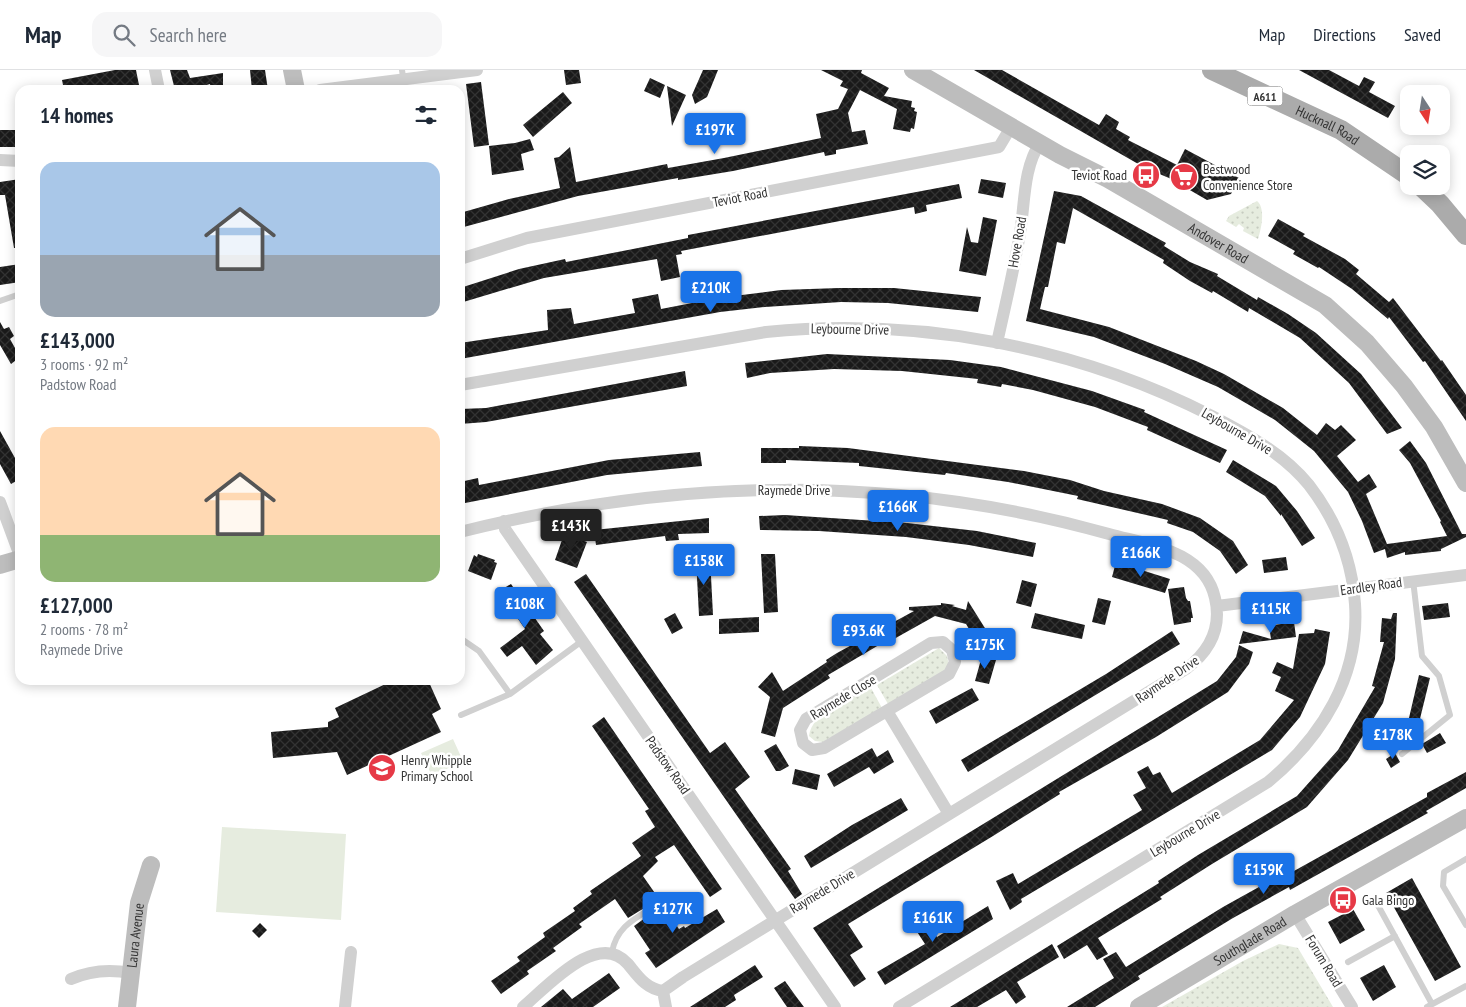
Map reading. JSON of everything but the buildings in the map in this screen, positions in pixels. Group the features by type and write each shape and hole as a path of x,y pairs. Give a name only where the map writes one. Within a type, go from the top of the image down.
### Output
{"main road":[{"name":"Hucknall Road","path":"1212,70 1341,130 1400,170"},
{"path":"1430,195 1464,229"}],"street":[{"path":"155,70 158,85"},
{"path":"292,70 295,85"},
{"path":"362,85 477,70"},
{"name":"Andover Road","path":"912,70 1325,305 1367,343 1404,386 1434,428 1466,483"},
{"name":"Teviot Road","path":"465,257 526,238 999,147 1011,127"},
{"name":"Hove Road","path":"997,343 1020,234 1029,170 1033,153 1040,143"},
{"path":"0,160 15,161"},
{"name":"Leybourne Drive","path":"465,384 766,332 806,328 872,327 933,332 1050,353 1100,368 1181,400 1247,434 1280,457 1308,484 1330,515 1346,550 1354,588 1356,620 1353,647 1345,678 1333,708 1314,736 1293,761 1268,782 898,1007"},
{"name":"Raymede Drive","path":"465,531 574,507 674,495 783,489 885,493 975,505 1081,526 1174,552 1201,570 1214,592 1217,606 1214,636 1199,660 682,977 663,991"},
{"path":"0,502 15,543"},
{"name":"Padstow Road","path":"504,521 505,529 834,1007"},
{"path":"0,565 15,559"},
{"name":"Eardley Road","path":"1217,606 1413,580 1466,575"},
{"name":"Raymede Close","path":"943,642 952,650 955,662 950,674 887,711 824,748 812,750 803,743 800,730 806,719 931,643 943,642"},
{"path":"887,711 950,814"},
{"name":"Southglade Road","path":"1139,1007 1295,914 1466,818"},
{"name":"Laura Avenue","path":"127,1007 139,903 151,864"},
{"name":"Forum Road","path":"1295,914 1352,1007"},
{"path":"345,1007 351,952"},
{"path":"523,1007 580,960 597,953 612,952 622,957 649,988 663,991 666,1007"},
{"path":"71,979 90,972 104,970 131,973"}],"lane":[{"path":"0,301 15,296"},
{"path":"1402,754 1450,715 1440,676 1422,656 1413,580"},
{"path":"465,641 480,651 510,694"},
{"path":"461,715 510,694 582,641"},
{"path":"1466,859 1444,872 1443,886 1466,925"},
{"path":"1375,900 1430,1006 1466,986"},
{"path":"612,952 614,938 620,930 658,904"},
{"path":"1348,962 1395,936"}],"shaded area":[{"path":"1257,201 1260,204 1262,214 1258,239 1243,231 1244,228 1239,224 1236,227 1226,221 1229,216"},
{"path":"939,648 947,656 949,665 945,670 888,704 877,685"},
{"path":"871,688 882,708 823,742 815,741 809,736 817,719 843,701"},
{"path":"453,739 463,761 432,776 421,753"},
{"path":"222,827 346,834 341,920 216,912"},
{"path":"1279,944 1298,948 1333,1007 1162,1007 1243,961"}],"place":[{"name":"Teviot Road","path":"1146,175"},
{"name":"Bestwood Convenience Store","path":"1184,177"},
{"name":"Henry Whipple Primary School","path":"382,768"},
{"name":"Gala Bingo","path":"1343,900"}]}
